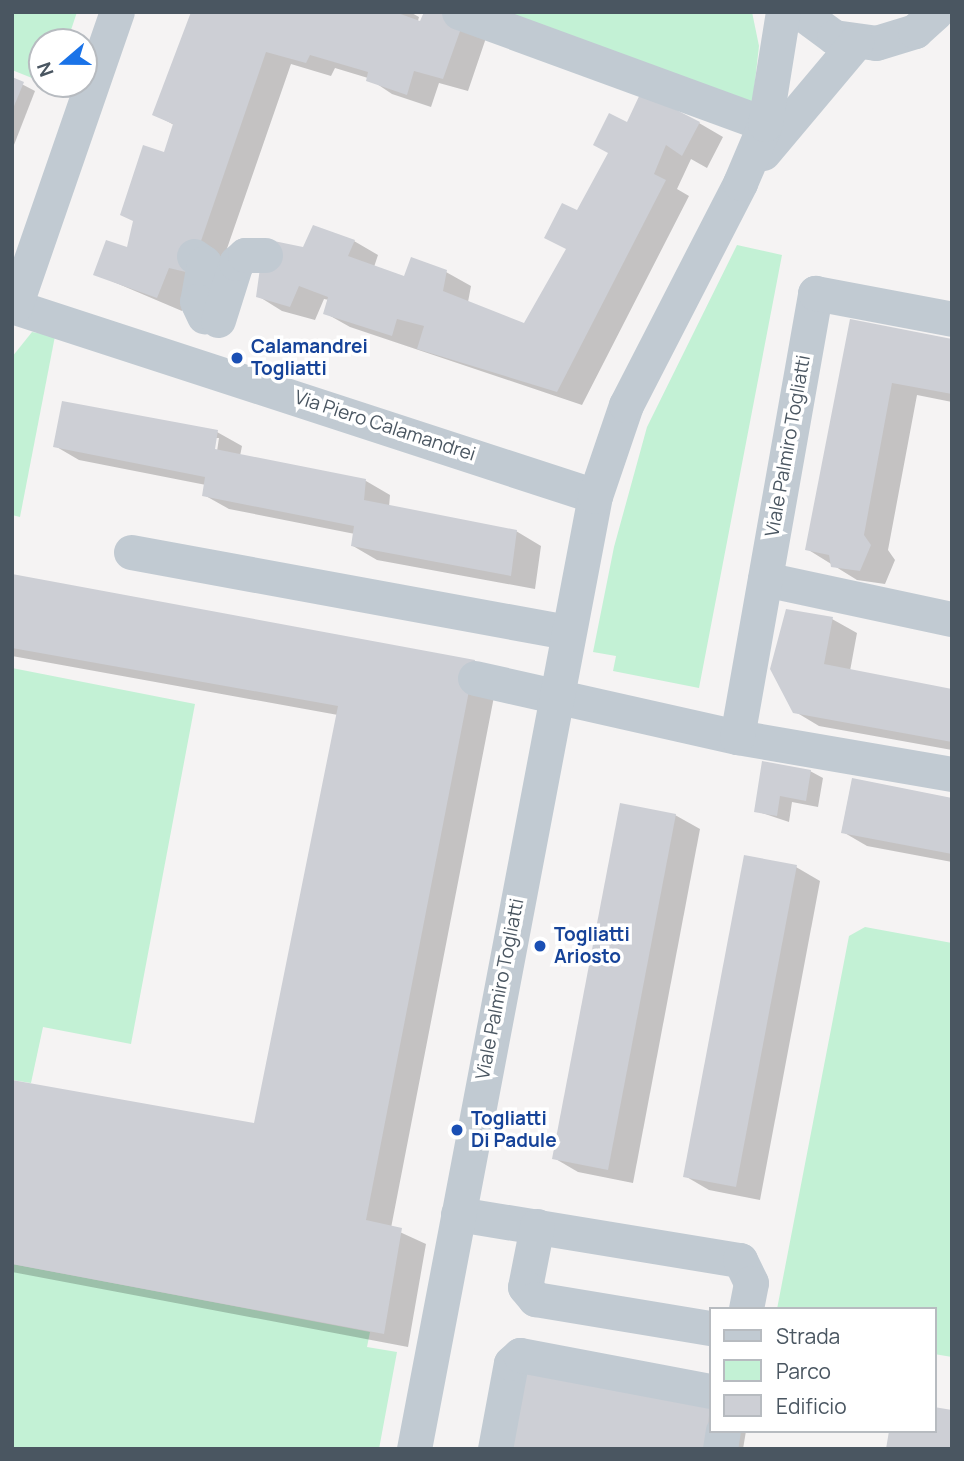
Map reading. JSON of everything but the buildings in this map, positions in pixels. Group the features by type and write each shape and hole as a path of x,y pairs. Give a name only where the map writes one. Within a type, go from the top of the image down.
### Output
{"street":[{"name":"Via Piero Calamandrei","path":"117,12 13,306 595,496"},
{"path":"459,12 765,124"},
{"name":"Viale Palmiro Togliatti","path":"414,1449 566,632 595,496 626,405 740,183 765,124 783,12"},
{"path":"800,12 834,37 856,42 897,39 940,16"},
{"name":"Viale Palmiro Togliatti","path":"740,183 793,113 856,42"},
{"path":"194,256 204,263 197,301 211,318 236,263 245,255 265,254"},
{"name":"Viale Palmiro Togliatti","path":"737,737 815,293 952,320"},
{"path":"131,552 566,632"},
{"path":"765,579 952,619"},
{"path":"475,678 737,737 952,775"},
{"path":"458,1214 740,1260 751,1283 746,1307"},
{"path":"537,1226 525,1287 535,1299 708,1328"},
{"path":"495,1449 511,1363 520,1355 708,1391"}],"green space":[{"path":"12,12 77,12 72,28 28,28 28,76 12,70"},
{"path":"493,12 752,12 759,46 753,99 749,108"},
{"path":"737,245 782,255 699,688 613,671 616,656 593,652 614,547 647,427"},
{"path":"32,332 55,336 20,517 12,515 12,357"},
{"path":"12,668 195,704 131,1044 43,1027 31,1083 12,1080"},
{"path":"865,927 952,943 952,1357 936,1354 936,1307 777,1307 849,936"},
{"path":"12,1264 370,1332 367,1347 397,1352 379,1449 12,1449"}],"place":[{"name":"Calamandrei Togliatti","path":"237,358"},
{"name":"Togliatti Ariosto","path":"540,946"},
{"name":"Togliatti Di Padule","path":"457,1130"}]}
